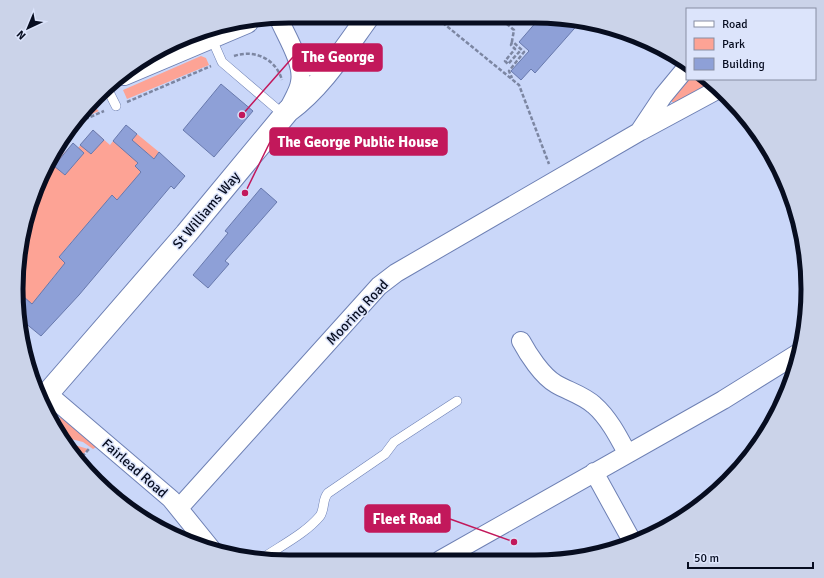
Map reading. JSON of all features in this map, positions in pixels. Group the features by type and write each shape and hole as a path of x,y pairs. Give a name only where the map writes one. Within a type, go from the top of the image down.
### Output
{"street":[{"name":"St Williams Way","path":"45,397 186,234 283,111 304,100 328,71 364,23"},
{"path":"280,24 299,66 301,81 283,111"},
{"path":"148,64 226,31"},
{"path":"299,66 317,66 328,71"},
{"name":"Mooring Road","path":"639,132 663,96 685,70"},
{"name":"Mooring Road","path":"179,508 379,286 396,273 556,180 639,132 713,92"},
{"path":"521,341 532,359 548,378 556,384 584,397 598,409 613,428 627,453"},
{"path":"449,555 722,400 792,357"},
{"name":"Fairlead Road","path":"46,398 151,481 179,508 205,542"},
{"path":"594,472 630,538"}],"lane":[{"path":"211,37 222,62 283,111"},
{"path":"110,93 116,106"},
{"path":"269,554 315,522 322,514 325,496 328,493 385,454 394,442 457,401"}],"path":[{"path":"443,23 520,85 556,180"},
{"path":"506,23 514,30 511,45 515,49 505,61 508,64 521,50"},
{"path":"512,41 524,52 509,71 513,80"},
{"path":"84,120 244,53 256,54 266,58 278,70 283,84 283,111"},
{"path":"82,456 90,448"}],"green space":[{"path":"201,56 206,58 209,65 127,99 123,90"},
{"path":"687,80 699,80 707,87 677,103 672,102 671,99"},
{"path":"95,108 99,111 87,116"},
{"path":"93,130 110,145 113,141 124,150 137,134 159,152 154,159 147,153 135,166 142,172 117,200 112,195 106,202 118,212 84,249 73,240 59,257 87,281 65,275 59,270 51,280 56,285 41,312 24,298 25,254 28,237 37,203 50,171 54,164 68,149 78,148"},
{"path":"61,417 64,418 98,446 93,449 83,442 69,439 58,420"},
{"path":"73,445 88,449 82,456"}],"building":[{"path":"535,23 576,26 535,73 531,69 521,80 511,71 529,51 519,42"},
{"path":"221,84 253,111 214,157 183,130"},
{"path":"126,125 137,134 132,140 154,159 159,152 185,176 174,189 171,186 79,295 41,336 25,323 26,320 24,298 32,304 65,263 59,257 112,195 117,200 141,172 135,166 138,163 113,141"},
{"path":"93,130 104,140 91,154 80,145"},
{"path":"73,143 84,153 65,175 54,166"},
{"path":"261,188 277,202 225,261 229,264 208,288 193,275 228,233 225,231"}],"place":[{"name":"The George","path":"242,115"},
{"name":"The George Public House","path":"245,193"},
{"name":"Fleet Road","path":"514,542"}]}
